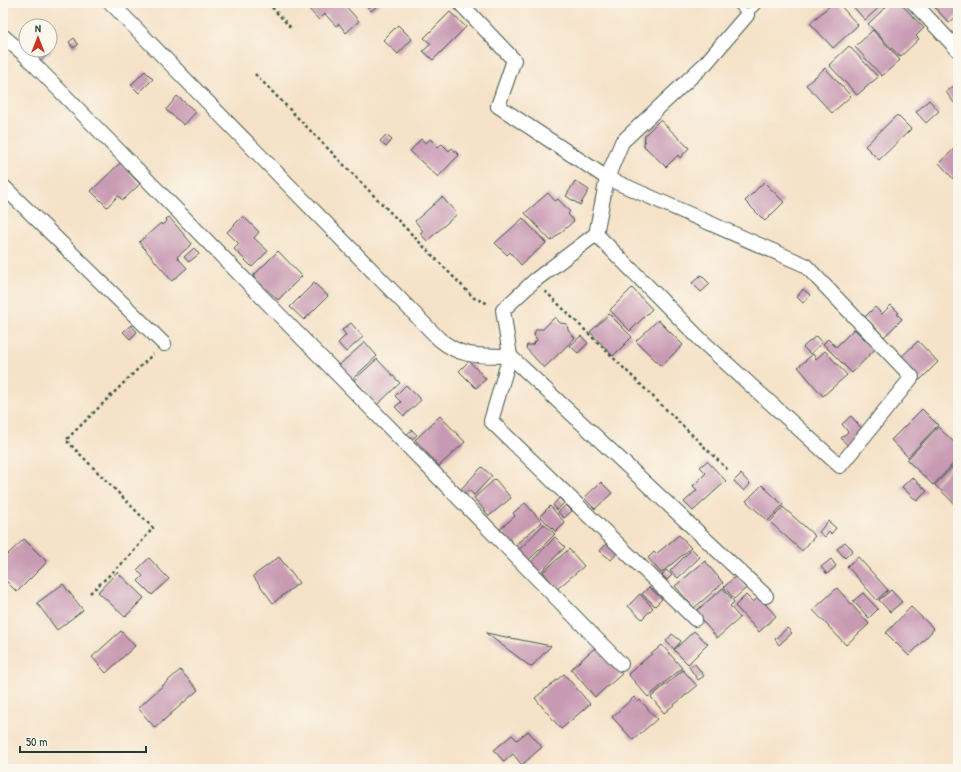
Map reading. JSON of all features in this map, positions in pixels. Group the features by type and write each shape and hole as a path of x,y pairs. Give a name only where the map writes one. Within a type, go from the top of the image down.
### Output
{"street":[{"path":"111,3 439,339 451,349 469,355 510,356 766,596"},
{"path":"460,3 514,60 498,106 607,178 805,266 912,377 840,466 702,340 596,234"},
{"path":"914,3 958,50"},
{"path":"695,619 491,421 510,356 503,310 534,281 596,234 607,178 622,142 706,63 747,15"},
{"path":"3,36 26,56 71,101 621,664"},
{"path":"3,186 164,344"}],"lane":[{"path":"736,3 747,15 759,3"}],"path":[{"path":"268,3 292,28"},
{"path":"255,74 474,298 503,310"},
{"path":"534,281 729,471"},
{"path":"90,593 128,558 153,528 66,440 164,344"}],"building":[{"path":"309,3 343,3 359,21 346,33 339,24 336,26 325,14 319,20 306,6"},
{"path":"364,3 381,3 371,11"},
{"path":"833,3 838,3 858,25 833,48 810,23"},
{"path":"850,3 884,3 865,20"},
{"path":"890,3 900,3 924,28 916,36 919,39 900,57 868,24"},
{"path":"931,3 958,3 958,15 949,23"},
{"path":"450,12 466,27 433,60 423,51 431,44 424,38"},
{"path":"398,25 412,39 398,54 383,40"},
{"path":"873,30 900,60 882,76 855,47"},
{"path":"74,38 78,45 73,48 69,42"},
{"path":"849,46 878,77 857,95 829,65"},
{"path":"825,68 851,96 832,113 806,85"},
{"path":"145,71 153,79 139,93 131,85"},
{"path":"958,83 958,108 946,92"},
{"path":"177,96 196,112 184,125 166,110"},
{"path":"929,100 939,111 926,123 916,112"},
{"path":"897,115 911,129 879,160 865,146"},
{"path":"660,120 689,148 680,158 678,155 666,167 644,146 645,135"},
{"path":"386,135 392,140 386,147 380,141"},
{"path":"421,139 426,143 430,139 438,147 442,144 449,151 452,148 459,155 438,177 410,151"},
{"path":"954,149 958,153 958,184 939,163"},
{"path":"120,163 140,184 123,200 118,196 107,207 91,191"},
{"path":"575,181 589,190 580,205 566,196"},
{"path":"764,182 784,202 765,221 745,201"},
{"path":"548,193 555,201 558,199 570,212 568,214 574,221 551,241 525,213"},
{"path":"442,197 457,214 427,241 420,233 423,231 415,221"},
{"path":"243,216 259,232 254,238 268,251 252,267 234,249 239,244 227,232"},
{"path":"169,217 192,244 177,257 187,268 172,281 139,242 161,223 162,225 167,221 166,219"},
{"path":"523,218 546,243 521,265 510,252 507,255 495,243"},
{"path":"194,248 199,254 189,262 184,257"},
{"path":"278,251 302,276 278,300 253,276"},
{"path":"701,275 710,284 701,292 692,283"},
{"path":"314,283 328,296 304,320 290,307"},
{"path":"632,288 652,309 630,331 610,310"},
{"path":"803,289 810,295 803,303 797,297"},
{"path":"891,305 899,313 897,314 902,319 884,337 865,317 875,307 882,314"},
{"path":"609,314 632,337 613,356 590,332"},
{"path":"555,317 560,323 567,324 568,330 575,338 544,368 526,348 527,345 532,345 537,340 534,335 535,331 537,329 543,329"},
{"path":"658,320 683,345 661,366 636,341"},
{"path":"351,323 363,337 346,352 338,343 346,335 342,330"},
{"path":"131,325 137,332 130,339 123,332"},
{"path":"854,329 875,349 852,373 823,344 828,339 836,347"},
{"path":"581,336 588,343 578,353 570,346"},
{"path":"816,336 822,343 810,354 803,347"},
{"path":"918,341 938,362 920,380 899,359"},
{"path":"365,342 377,356 351,380 338,366"},
{"path":"825,351 847,375 823,396 798,367 813,354 816,359"},
{"path":"377,359 400,383 377,405 354,380"},
{"path":"469,361 486,379 476,388 459,371"},
{"path":"406,385 421,400 404,416 395,407 401,402 395,396"},
{"path":"922,409 938,425 908,457 891,440"},
{"path":"440,416 465,442 439,466 415,440"},
{"path":"851,416 865,432 848,446 841,438 848,432 842,424"},
{"path":"938,427 958,446 958,459 933,485 907,460"},
{"path":"412,430 417,435 411,440 406,435"},
{"path":"707,461 726,481 693,511 684,502 697,490 693,486 706,473 700,467"},
{"path":"958,461 958,507 935,485"},
{"path":"482,467 492,476 474,495 469,490 463,495 459,491"},
{"path":"741,474 750,484 744,491 734,481"},
{"path":"912,477 927,491 917,501 902,487"},
{"path":"495,479 511,498 489,516 474,498"},
{"path":"601,482 612,493 595,509 584,498"},
{"path":"762,485 783,505 768,521 746,501"},
{"path":"559,498 564,503 557,510 553,505"},
{"path":"525,503 542,522 514,546 500,529 515,516 513,513"},
{"path":"566,505 572,511 564,518 558,512"},
{"path":"550,506 565,523 556,532 540,516"},
{"path":"783,507 815,536 802,551 770,522"},
{"path":"828,521 836,528 831,534 829,532 825,537 819,532"},
{"path":"544,524 555,534 528,561 518,551"},
{"path":"679,535 691,548 661,573 648,558 654,552 656,554"},
{"path":"555,537 565,547 540,573 530,563"},
{"path":"24,539 47,562 17,592 3,578 3,551 7,555"},
{"path":"845,542 853,550 845,558 837,549"},
{"path":"607,543 618,552 611,560 600,551"},
{"path":"569,549 584,566 557,589 543,572"},
{"path":"692,549 700,557 678,578 670,571"},
{"path":"279,557 299,583 273,603 253,576"},
{"path":"858,557 888,590 877,600 847,566"},
{"path":"149,558 169,579 152,595 138,581 143,576 137,570"},
{"path":"831,559 836,566 827,574 821,567"},
{"path":"705,561 723,583 694,608 675,586"},
{"path":"666,570 672,575 667,580 662,575"},
{"path":"117,572 144,598 125,617 98,592"},
{"path":"736,576 746,588 734,599 724,587"},
{"path":"63,584 83,610 57,630 37,603"},
{"path":"649,587 662,599 655,606 642,594"},
{"path":"723,588 734,602 730,606 740,618 717,638 695,612"},
{"path":"837,588 869,624 846,645 813,610"},
{"path":"891,590 902,602 890,612 879,600"},
{"path":"863,593 878,609 869,618 853,601"},
{"path":"640,594 653,608 642,619 628,606"},
{"path":"746,595 753,602 759,597 776,616 759,632 735,606"},
{"path":"911,607 934,629 909,656 886,633"},
{"path":"787,628 792,633 779,645 775,639"},
{"path":"121,631 135,646 106,673 92,657"},
{"path":"694,631 708,644 688,664 674,650"},
{"path":"486,633 551,646 531,667"},
{"path":"672,634 681,641 674,649 666,641"},
{"path":"662,645 682,668 648,697 628,674"},
{"path":"597,646 622,674 595,697 571,669"},
{"path":"695,664 704,676 698,680 689,667"},
{"path":"180,670 198,690 155,728 138,708"},
{"path":"683,670 697,686 664,713 651,697"},
{"path":"564,674 590,704 561,729 535,698"},
{"path":"634,697 638,702 640,700 657,719 633,740 612,717"},
{"path":"528,731 542,747 522,765 513,754 504,762 494,750 512,735 517,740"}]}
